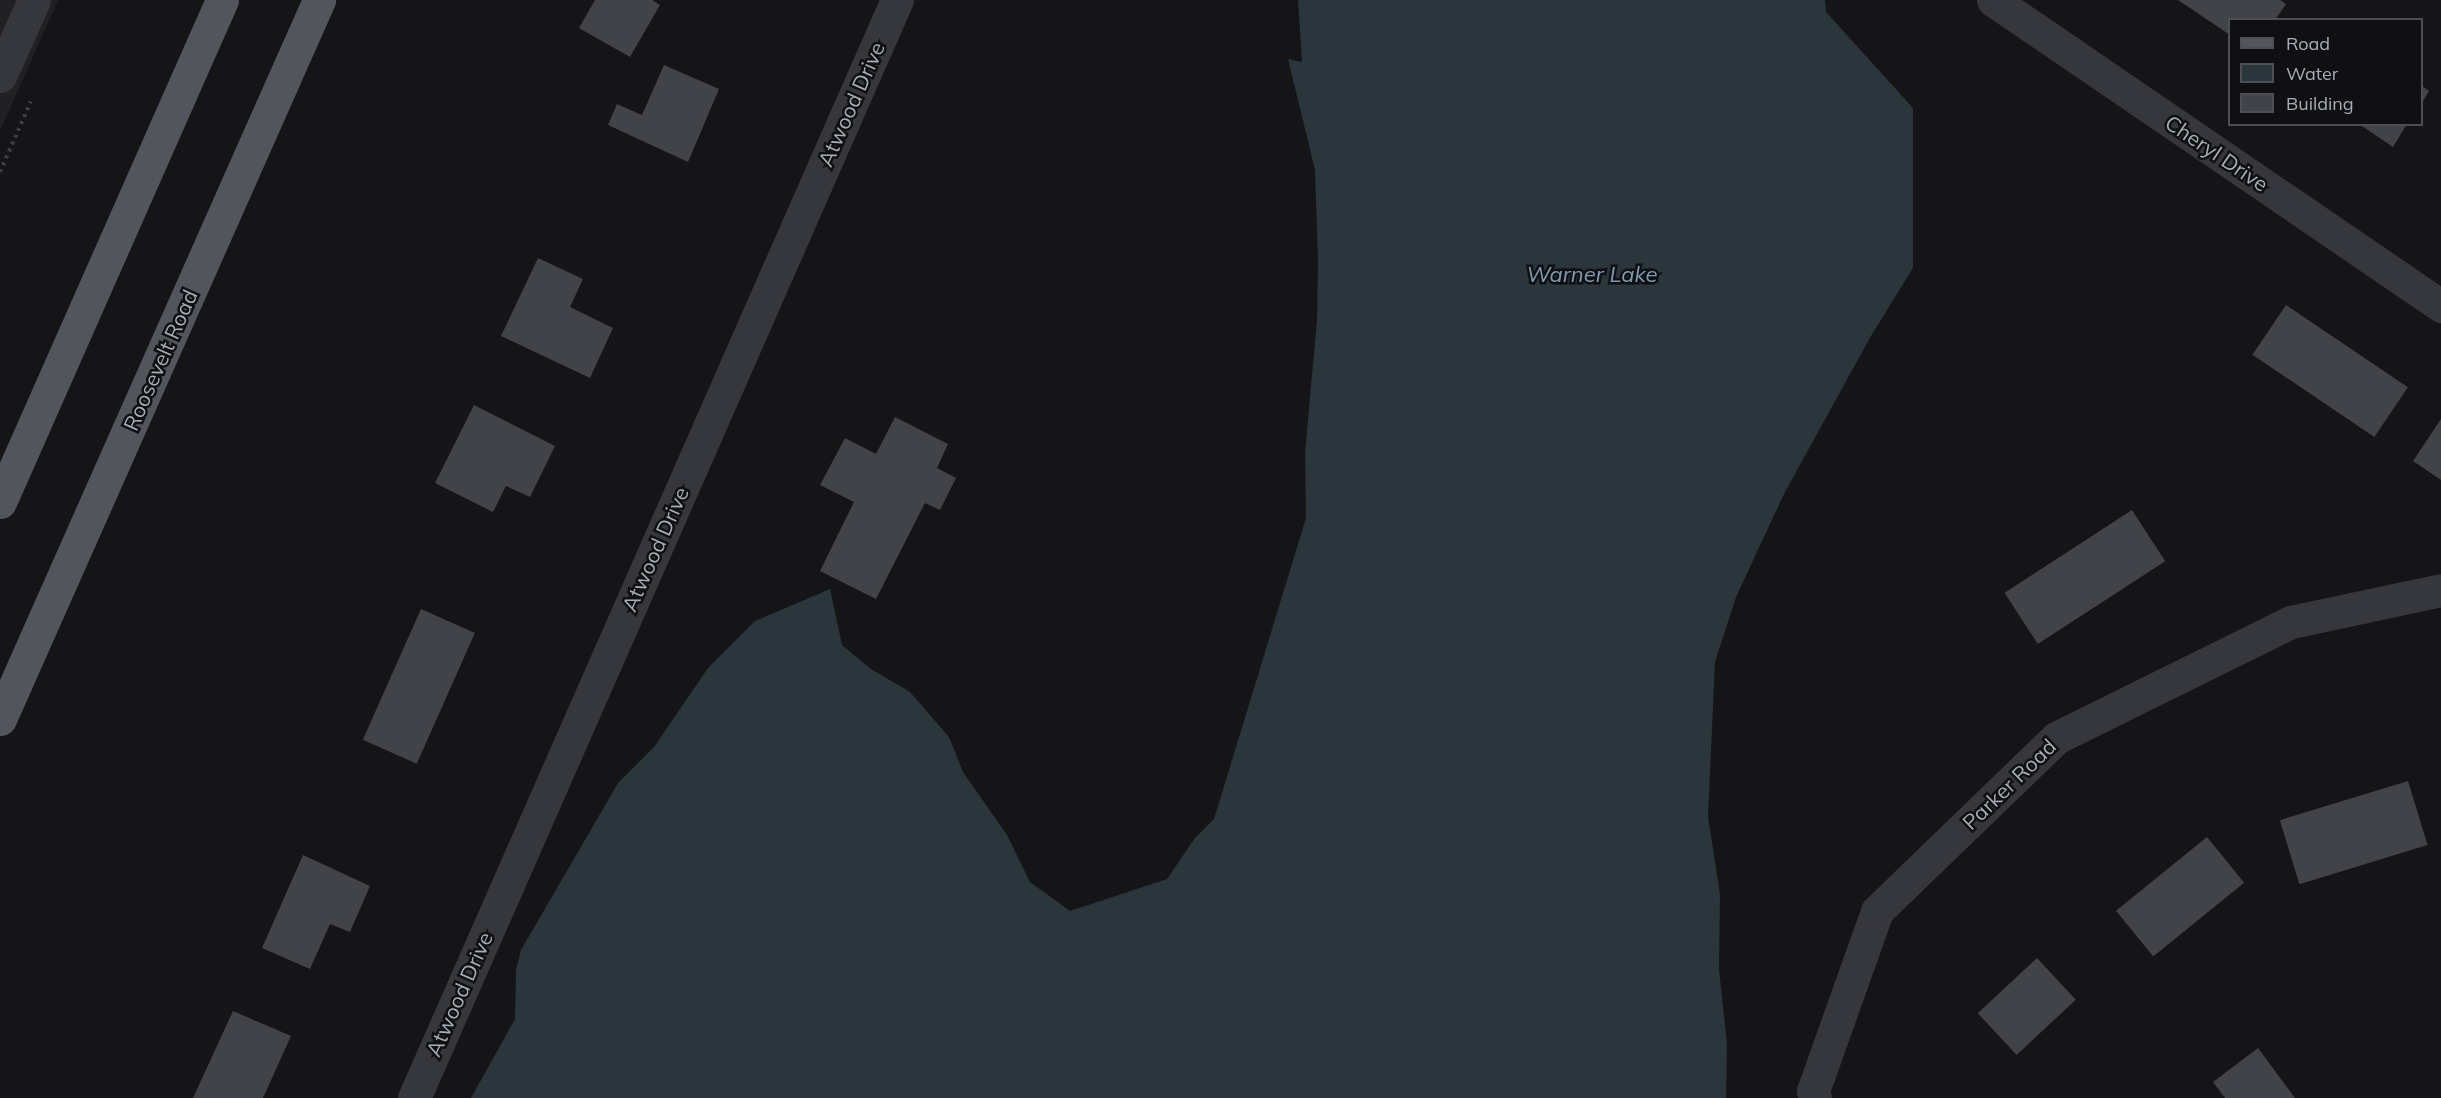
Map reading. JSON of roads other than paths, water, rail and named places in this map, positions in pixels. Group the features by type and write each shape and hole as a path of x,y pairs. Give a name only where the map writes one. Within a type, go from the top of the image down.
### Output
{"main road":[{"path":"0,502 222,0"},
{"name":"Roosevelt Road","path":"0,719 319,0"}],"street":[{"path":"0,76 34,0"},
{"name":"Atwood Drive","path":"414,1098 897,0"},
{"name":"Cheryl Drive","path":"1993,0 2441,306"},
{"name":"Parker Road","path":"1814,1094 1877,911 2056,738 2291,622 2441,590"}],"water":[{"name":"Warner Lake","path":"1298,0 1825,0 1826,12 1913,108 1913,268 1871,336 1785,492 1736,597 1715,662 1708,817 1720,894 1719,969 1727,1044 1726,1098 471,1098 515,1019 516,970 521,950 618,783 654,747 708,668 755,621 830,589 842,645 871,669 910,692 949,737 963,772 1007,835 1030,882 1070,911 1167,879 1195,838 1214,819 1306,518 1305,452 1317,320 1318,261 1315,170 1288,59 1302,62"}]}
